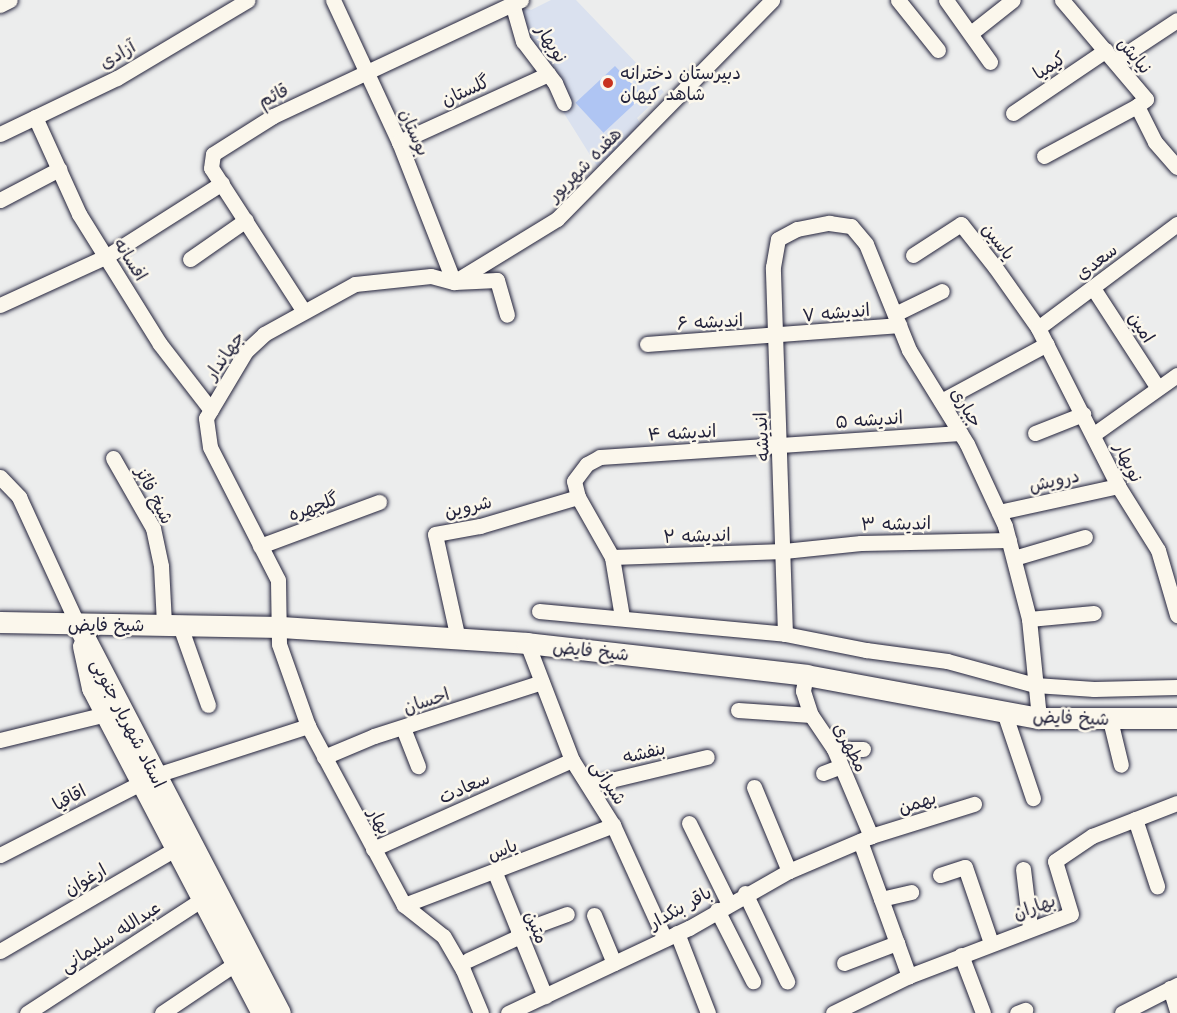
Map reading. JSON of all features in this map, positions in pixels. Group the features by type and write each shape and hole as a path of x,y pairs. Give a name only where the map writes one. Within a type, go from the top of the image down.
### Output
{"street":[{"path":"0,5 10,0"},
{"name":"آزادی","path":"0,134 117,78 248,0"},
{"name":"بوستان","path":"333,0 399,142 454,282"},
{"name":"هفده شهریور","path":"454,282 557,219 772,0"},
{"path":"898,0 938,50"},
{"path":"946,0 990,62"},
{"path":"970,33 1013,0"},
{"name":"نیایش","path":"1065,1 1146,99 1137,106 1155,142 1177,167"},
{"name":"قائم","path":"303,310 211,168 213,154 226,143 366,72 517,2"},
{"name":"نوبهار","path":"517,2 524,41 548,74 564,103"},
{"name":"کیمیا","path":"1013,113 1177,20"},
{"name":"گلستان","path":"399,142 548,74"},
{"path":"1044,156 1137,106"},
{"name":"افسانه","path":"35,117 79,214 160,344 211,410"},
{"path":"0,200 59,169"},
{"path":"0,305 107,256 222,183"},
{"path":"190,259 246,220"},
{"name":"جباری","path":"778,239 797,229 829,223 851,226 866,244 909,350 960,433 999,512 1009,540 1029,619 1039,718"},
{"name":"یاسین","path":"913,255 961,224 1038,328"},
{"name":"سعدی","path":"1038,328 1177,224"},
{"name":"اندیشه","path":"778,239 773,267 781,446 785,634"},
{"name":"جهاندار","path":"281,627 278,580 210,447 206,418 246,351 264,334 303,310 355,284 384,279 431,276 454,282 496,280 507,315"},
{"name":"امین","path":"1093,288 1158,388"},
{"path":"897,320 942,291"},
{"name":"اندیشه ۷","path":"776,337 897,320"},
{"name":"نوبهار","path":"1038,328 1094,434 1118,486 1158,550 1177,615"},
{"name":"اندیشه ۶","path":"647,344 776,337"},
{"path":"940,401 1047,344"},
{"path":"1094,434 1177,375"},
{"path":"1035,433 1083,414"},
{"name":"اندیشه ۵","path":"781,446 960,433"},
{"name":"اندیشه ۴","path":"578,496 574,481 587,464 600,457 781,446"},
{"name":"شیخ فائز","path":"113,458 153,528 172,624 208,705"},
{"path":"0,477 19,497 78,625"},
{"name":"درویش","path":"999,512 1118,486"},
{"path":"578,496 612,557 622,617"},
{"name":"شروین","path":"458,639 435,534 480,526 578,496"},
{"name":"گلچهره","path":"261,546 379,502"},
{"path":"1014,558 1085,537"},
{"name":"اندیشه ۳","path":"784,551 861,543 1009,540"},
{"name":"اندیشه ۲","path":"612,557 784,551"},
{"name":"شیخ فایض","path":"539,611 622,617 710,629 785,634 866,650 946,661 1035,685 1094,690 1177,687"},
{"path":"1029,619 1094,614"},
{"name":"شیخ فایض","path":"0,622 281,627 527,643 806,675 1039,718 1110,720 1177,718"},
{"name":"استاد شهریار جنوبی","path":"78,625 114,712 208,896 242,959 280,1013"},
{"name":"بهار","path":"281,627 279,644 308,726 324,757 404,905 443,936 463,970 481,1013"},
{"name":"شیرانی","path":"527,643 572,760 590,785 613,825 671,936"},
{"name":"مطهری","path":"806,675 803,691 811,715 834,749 841,766 866,838 881,899 909,976"},
{"name":"احسان","path":"324,757 542,682"},
{"path":"738,710 811,715"},
{"path":"0,740 114,712"},
{"path":"1004,712 1034,798"},
{"path":"1110,720 1121,765"},
{"name":"اقاقیا","path":"0,855 148,778 308,726"},
{"path":"403,728 418,766"},
{"path":"834,749 863,749"},
{"name":"بنفشه","path":"590,785 707,757"},
{"name":"سعادت","path":"373,849 572,760"},
{"path":"823,773 841,766"},
{"path":"754,787 789,871"},
{"name":"بهاران","path":"833,1013 909,976 1030,927 1071,914 1055,861 1092,836 1177,803"},
{"name":"بهمن","path":"866,838 974,804"},
{"path":"1135,819 1156,886"},
{"path":"689,823 753,981"},
{"name":"یاس","path":"404,905 495,873 613,825"},
{"name":"باقر بنکدار","path":"508,1013 671,936 745,893 789,871 866,838"},
{"name":"ارغوان","path":"0,951 182,845"},
{"path":"940,875 965,867 991,943"},
{"path":"1023,869 1030,927"},
{"name":"متین","path":"495,873 545,996"},
{"path":"881,899 910,892"},
{"path":"745,893 787,981"},
{"name":"عبدالله سلیمانی","path":"27,1013 208,896"},
{"path":"468,960 519,934 567,914"},
{"path":"594,915 614,963"},
{"path":"671,936 708,1013"},
{"path":"844,963 897,943"},
{"path":"960,955 983,1013"},
{"path":"162,1013 242,959"},
{"name":"استاد شهریار جنوبی","path":"242,959 262,1013"},
{"path":"1122,1013 1173,986 1177,1011"}],"shaded area":[{"name":"دبیرستان دخترانه شاهد کیهان","path":"551,0 576,0 664,92 637,118 643,128 597,166 560,107 521,15 525,8 531,10"}],"building":[{"path":"615,66 643,96 603,133 576,103"}],"place":[{"name":"دبیرستان دخترانه شاهد کیهان","path":"608,83"}]}
